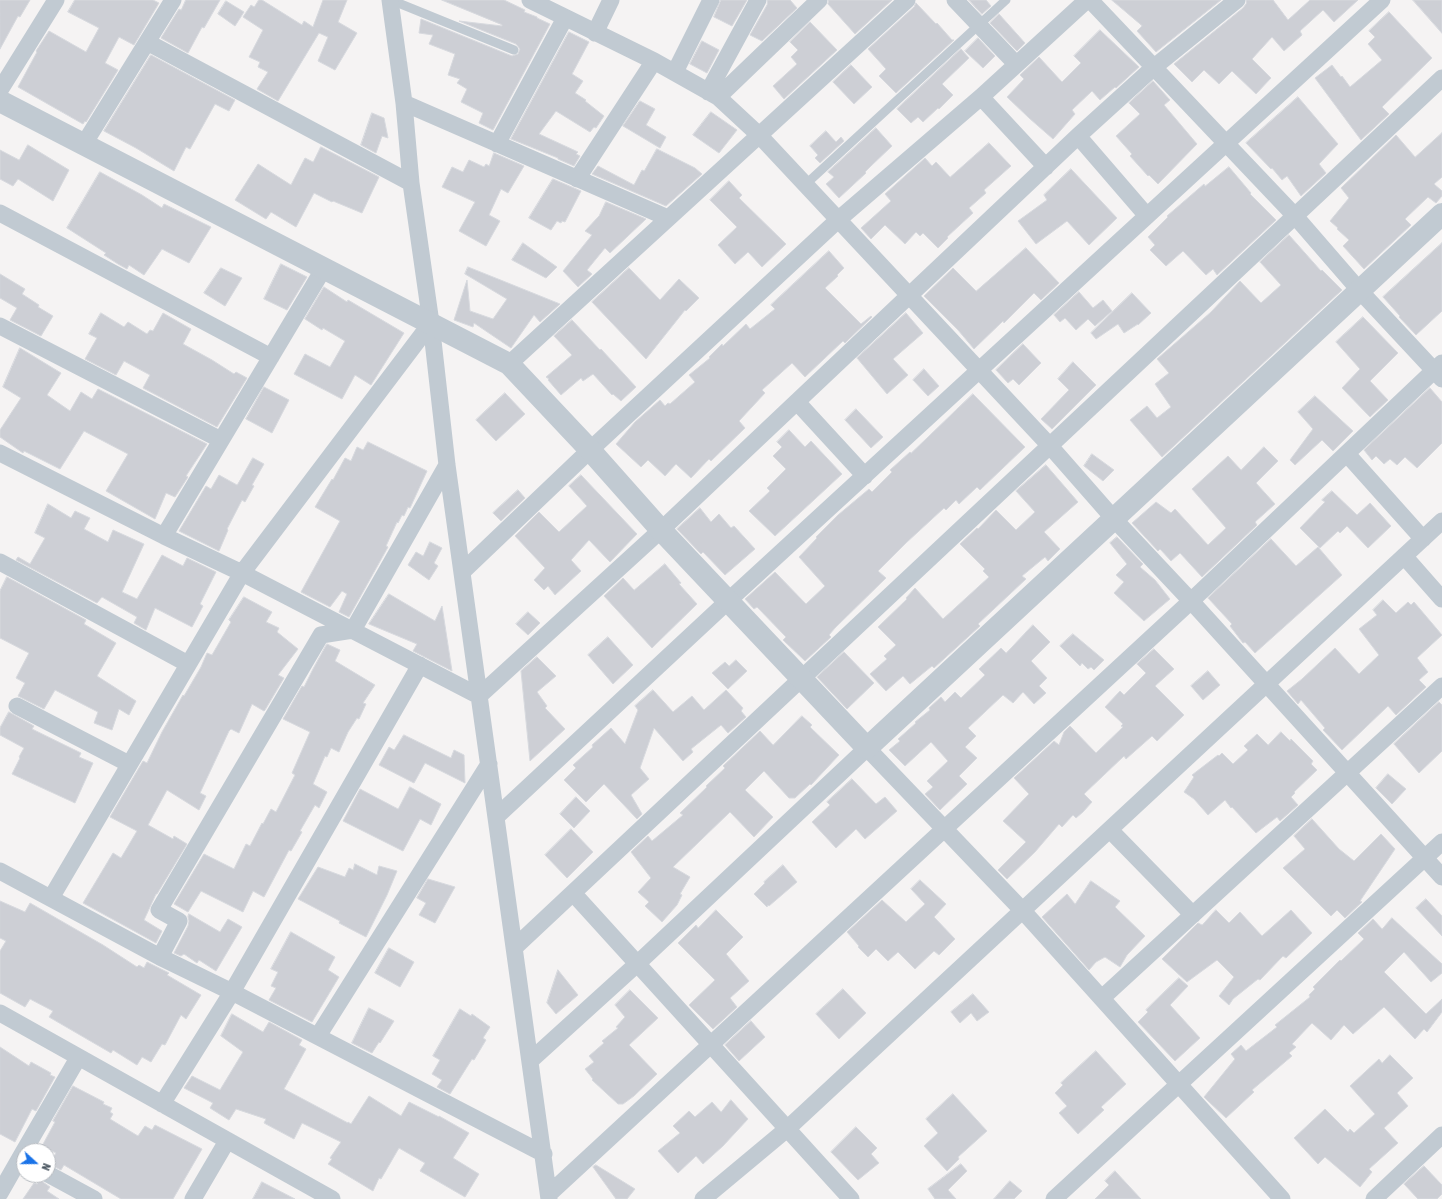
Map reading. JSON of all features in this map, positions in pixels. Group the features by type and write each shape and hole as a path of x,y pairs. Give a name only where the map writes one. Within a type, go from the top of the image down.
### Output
{"street":[{"path":"0,90 56,0"},
{"path":"84,144 173,0"},
{"path":"390,0 404,104 411,183 431,324 447,465 514,948 544,1154 556,1194 711,1045 1191,601 1347,454 1439,371 1360,291 1295,216 1090,0"},
{"path":"530,0 654,61 713,94 759,135 1050,446 1114,519 1191,601 1442,877"},
{"path":"595,33 611,0"},
{"path":"675,72 711,0"},
{"path":"713,94 758,0"},
{"path":"713,94 819,0"},
{"path":"509,364 907,0"},
{"path":"955,0 1016,64"},
{"path":"462,572 590,450 839,219 981,97 1087,0"},
{"path":"479,696 661,530 1078,136 1153,68 1237,0"},
{"path":"496,817 1382,0"},
{"path":"496,144 565,18"},
{"path":"147,42 411,183"},
{"path":"577,178 654,61"},
{"path":"514,948 1442,78"},
{"path":"981,97 1046,167"},
{"path":"0,100 509,364 590,450 661,530 728,602 1023,911 1282,1199"},
{"path":"404,104 668,218"},
{"path":"1078,136 1147,216"},
{"path":"0,213 271,357"},
{"path":"530,1061 637,964 867,748 1442,214"},
{"path":"164,536 324,268"},
{"path":"51,898 242,573 431,324"},
{"path":"0,326 221,440"},
{"path":"797,402 865,476"},
{"path":"1347,454 1423,539"},
{"path":"2,457 242,573 479,696"},
{"path":"353,630 447,465"},
{"path":"703,1199 788,1129 1442,521"},
{"path":"1404,556 1442,599"},
{"path":"0,562 188,664"},
{"path":"160,957 179,921 158,910 321,635 353,630"},
{"path":"162,1104 232,992 420,665"},
{"path":"1102,998 1442,686"},
{"path":"17,706 129,764"},
{"path":"318,1036 489,764"},
{"path":"1110,830 1193,915"},
{"path":"1054,1199 1442,842"},
{"path":"0,871 160,957 318,1036 544,1154"},
{"path":"573,893 851,1199"},
{"path":"0,1013 323,1197"},
{"path":"30,1143 78,1058"},
{"path":"1374,1199 1442,1135"},
{"path":"193,1199 227,1141"},
{"path":"0,1193 16,1167"},
{"path":"56,1179 90,1198"}],"lane":[{"path":"390,0 514,50"},
{"path":"806,184 1006,0"}],"building":[{"path":"0,0 30,0 20,17 18,16 0,49"},
{"path":"75,0 153,0 159,3 134,45 119,37 105,63 118,70 86,122 85,121 83,124 18,87 37,52 36,51 49,31 86,52 99,28 68,12"},
{"path":"186,0 220,0 204,28 202,27 188,53 161,38 179,9 181,10"},
{"path":"259,0 262,0 302,25 304,21 313,27 323,0 347,0 338,22 357,33 335,70 318,61 328,37 319,33 278,101 257,89 268,72 258,67 260,62 249,57 263,30 243,17 251,5 254,7"},
{"path":"442,0 504,0 525,10 524,12 550,24 493,130 479,123 483,113 461,102 467,89 457,83 460,79 448,75 455,54 429,44 433,35 419,33 421,19 512,56 518,54 520,49 516,44 459,21 502,25"},
{"path":"721,0 747,0 732,26 714,17"},
{"path":"768,0 790,0 797,8 762,41 750,35 767,5"},
{"path":"829,0 892,0 855,34 828,4"},
{"path":"969,0 986,0 991,6 982,14"},
{"path":"1112,0 1221,0 1156,52 1137,31 1142,26"},
{"path":"1247,0 1273,0 1288,20 1310,0 1358,0 1334,22 1323,10 1300,31 1302,35 1284,51 1272,37 1252,59 1271,78 1256,94 1232,71 1219,84 1204,70 1192,82 1174,64 1243,8"},
{"path":"1413,0 1442,0 1442,33"},
{"path":"226,1 244,12 235,26 218,14"},
{"path":"916,3 952,40 954,40 896,93 879,76 886,69 868,49 914,7"},
{"path":"1389,12 1432,58 1382,107 1389,114 1361,140 1315,78 1332,65 1350,87 1382,60 1368,44 1375,37 1369,31"},
{"path":"999,14 1025,43 1017,51 990,23"},
{"path":"810,22 837,50 784,99 773,86 797,64 791,57 798,50 790,42"},
{"path":"1100,30 1139,67 1100,100 1092,91 1072,110 1075,114 1053,139 1007,97 1024,79 1020,75 1039,57 1062,82 1081,63 1074,56"},
{"path":"569,32 589,42 572,74 583,81 575,93 586,100 585,101 604,116 596,128 594,127 590,132 556,111 539,134 578,152 576,154 580,156 574,166 511,139"},
{"path":"978,38 995,56 983,68 965,51"},
{"path":"702,41 719,50 707,73 690,64"},
{"path":"961,49 969,58 942,84 953,95 923,122 918,117 911,123 897,109"},
{"path":"151,55 235,100 229,111 215,104 190,149 186,147 174,171 104,131"},
{"path":"851,65 872,87 854,104 833,82"},
{"path":"1153,81 1170,100 1164,105 1197,144 1158,184 1149,175 1148,176 1130,156 1132,154 1116,136 1140,114 1129,103"},
{"path":"1298,97 1338,144 1319,164 1326,173 1301,196 1287,176 1282,180 1272,168 1271,169 1246,143"},
{"path":"640,101 655,109 646,125 666,137 660,148 623,126"},
{"path":"711,112 737,130 719,153 693,135"},
{"path":"372,113 384,118 388,138 382,136 376,153 361,145"},
{"path":"876,128 892,146 839,198 826,184 834,177 828,172"},
{"path":"826,131 836,142 841,137 844,141 820,163 815,158 818,155 810,146"},
{"path":"1442,133 1442,177 1434,184 1442,191 1442,196 1436,203 1428,197 1405,219 1411,225 1364,269 1343,246 1349,240 1330,221 1349,198 1341,188 1396,135 1415,157"},
{"path":"989,143 1011,166 984,190 986,193 969,208 973,213 947,237 948,238 938,248 923,233 920,236 916,232 905,244 885,225 871,239 861,228 891,201 885,194 925,158 932,166 936,162 950,177"},
{"path":"28,145 69,170 53,201 18,179 13,186 0,179 0,150 19,160"},
{"path":"321,147 379,177 362,213 333,201 332,202 314,193 296,227 271,212 266,219 235,200 258,164 291,185 305,158 313,162"},
{"path":"657,149 695,168 702,174 666,206 592,174 598,166 634,185 642,170 644,171"},
{"path":"494,153 524,166 508,193 501,189 489,215 500,221 486,246 459,231 475,202 442,187 452,167 463,172 469,160 484,167 486,164 489,166"},
{"path":"1229,167 1251,193 1250,194 1276,220 1217,275 1213,269 1206,275 1183,251 1166,266 1150,250 1155,245 1148,237 1168,217 1167,216 1204,184 1205,186"},
{"path":"1071,169 1117,218 1089,245 1067,221 1036,244 1018,221 1047,200 1044,195"},
{"path":"100,172 162,208 164,204 211,227 189,263 162,249 144,275 129,265 127,269 118,264 104,255 106,253 67,228"},
{"path":"553,179 581,191 565,222 562,221 561,223 557,221 551,230 529,218"},
{"path":"729,181 742,195 739,198 786,244 762,267 748,252 735,264 718,245 737,227 710,200"},
{"path":"606,202 646,219 610,253 605,248 587,270 592,274 578,287 563,271 592,235 585,231 599,216"},
{"path":"1289,235 1321,271 1322,270 1342,290 1162,457 1130,420 1147,406 1157,418 1171,407 1155,384 1169,373 1157,359 1211,312 1240,281 1261,303 1281,285 1260,262"},
{"path":"523,243 557,267 546,278 512,260"},
{"path":"1442,243 1442,311 1416,335 1383,297"},
{"path":"1026,248 1059,283 1041,300 1034,293 1004,323 1003,321 974,349 958,330 924,296 953,268 976,291"},
{"path":"829,251 844,268 825,288 861,324 871,316 872,317 845,343 843,341 805,377 792,363 762,390 765,393 739,421 745,428 711,461 709,459 691,478 676,464 665,476 648,460 641,467 616,444 635,422 660,400 665,406 668,403 670,404 695,382 689,375 710,358 709,357 722,344 723,346 746,324 750,329 775,309 771,305"},
{"path":"281,264 307,277 287,310 264,299"},
{"path":"468,267 560,304 540,322 534,315 511,348 474,323 473,327 454,320 467,280 470,311 493,319 507,299 465,274"},
{"path":"221,268 242,278 225,306 204,293"},
{"path":"629,268 660,300 679,279 699,298 686,311 685,310 646,359 592,302"},
{"path":"0,274 25,289 22,294 39,305 38,307 53,316 41,336 10,320 17,308 0,298"},
{"path":"324,287 347,302 348,300 404,333 371,385 355,375 342,399 294,374 305,354 330,367 345,341 323,328 322,330 305,319"},
{"path":"1079,292 1093,308 1103,300 1112,311 1095,326 1088,319 1076,330 1065,318 1060,322 1054,315"},
{"path":"1132,293 1151,313 1138,325 1124,333 1118,324 1096,339 1091,333"},
{"path":"101,313 124,327 128,322 147,334 150,330 153,331 163,313 191,329 183,344 234,374 236,372 247,378 217,427 143,388 150,375 124,361 116,375 85,359 97,338 89,334"},
{"path":"906,313 923,333 893,359 908,375 887,394 857,358"},
{"path":"1363,317 1398,353 1370,381 1388,400 1370,417 1342,388 1360,369 1336,342"},
{"path":"572,320 636,387 621,401 613,394 612,395 593,374 583,381 581,378 561,395 546,377 572,355 554,336"},
{"path":"1023,344 1041,363 1019,385 1013,379 1008,383 996,370"},
{"path":"20,348 61,373 47,395 70,411 81,392 92,399 98,389 207,444 186,476 188,477 175,497 166,493 155,519 106,491 128,454 84,431 60,469 24,451 23,453 0,437 0,430 21,398 3,387"},
{"path":"1073,362 1096,385 1052,429 1041,419 1069,390 1058,379"},
{"path":"924,369 939,386 928,396 913,380"},
{"path":"264,387 289,400 272,433 246,419"},
{"path":"1430,388 1442,402 1442,443 1417,468 1405,457 1397,465 1390,459 1384,464 1376,456 1372,460 1364,450"},
{"path":"505,393 525,414 496,441 476,420"},
{"path":"973,394 1025,447 980,490 977,487 959,504 956,500 946,510 944,508 906,543 878,571 886,578 835,628 829,635 831,637 805,661 783,640 786,637 757,607 754,609 745,599 775,572 806,604 825,586 799,557 838,515 869,489 872,492 892,472 890,470 910,452 911,453"},
{"path":"1315,396 1353,431 1333,451 1322,440 1295,465 1290,460 1313,429 1298,412"},
{"path":"856,409 883,437 871,448 845,420"},
{"path":"789,430 805,447 811,441 842,474 775,536 749,511 770,491 767,488 786,469 773,456 782,447 777,442"},
{"path":"368,442 427,471 410,508 408,507 404,516 402,515 398,523 397,522 386,546 388,547 349,617 339,612 347,594 342,591 330,607 301,592 340,521 315,507 332,479 333,480 345,458 351,461 357,447 363,450"},
{"path":"1264,447 1278,461 1256,483 1275,504 1255,522 1257,525 1202,577 1180,553 1171,561 1160,549 1158,551 1132,523 1156,502 1171,513 1175,509 1208,545 1226,528 1192,489 1228,456 1241,470"},
{"path":"1092,454 1114,470 1103,481 1084,466"},
{"path":"253,458 264,464 252,485 254,486 245,502 242,500 227,529 228,530 219,551 179,531 206,486 211,489 219,475 237,485"},
{"path":"1046,465 1078,502 1044,532 1060,549 1048,561 1045,557 1022,576 1026,579 978,624 980,626 934,668 932,666 910,684 903,676 886,691 870,674 887,659 884,656 896,645 878,627 907,599 906,598 915,588 943,619 989,577 983,571 985,569 960,544 977,528 978,529 996,510 1016,530 1035,512 1016,491"},
{"path":"581,475 637,534 610,562 589,540 571,560 581,571 555,595 548,586 544,590 534,580 545,568 515,536 539,512 559,532 587,506 569,486"},
{"path":"518,490 525,498 501,521 493,513"},
{"path":"1332,491 1357,515 1370,503 1391,526 1368,548 1347,526 1340,533 1338,531 1320,548 1300,528 1325,502 1322,500"},
{"path":"48,504 71,518 75,511 90,518 84,529 108,542 113,530 144,544 122,592 137,599 162,555 183,566 187,558 216,572 200,604 203,606 192,627 155,608 146,630 134,623 137,617 102,597 97,603 16,560 18,557 30,564 45,538 35,533"},
{"path":"700,508 711,522 719,514 731,528 734,526 755,549 725,575 703,552 701,554 677,529"},
{"path":"1117,537 1143,564 1140,567 1155,580 1170,599 1144,621 1114,593 1124,582 1116,575 1127,564 1110,543"},
{"path":"1271,539 1296,566 1318,547 1342,575 1255,653 1245,642 1243,643 1230,626 1232,624 1208,598"},
{"path":"430,542 442,548 434,563 438,566 429,580 408,565 416,552 423,556"},
{"path":"665,564 681,583 679,584 697,604 652,648 604,596 623,578 634,590"},
{"path":"7,577 86,620 84,624 116,643 97,676 136,701 129,715 119,709 112,730 94,723 98,712 55,690 44,709 18,696 25,683 16,678 29,653 0,638 0,591"},
{"path":"389,594 435,621 442,606 452,671 413,651 417,644 369,624"},
{"path":"244,597 272,612 266,622 279,628 277,632 298,649 278,675 284,678 265,710 264,711 252,704 239,733 231,729 229,731 200,793 206,796 199,810 167,790 148,825 173,839 174,836 187,844 156,894 144,920 162,931 156,943 83,903 113,853 121,858 137,831 110,817 143,761 147,763 162,732 201,667 207,653 212,655 231,622 229,620"},
{"path":"1383,600 1396,613 1408,602 1411,605 1414,602 1442,635 1417,658 1428,672 1419,680 1426,687 1396,715 1388,706 1342,750 1323,730 1325,728 1301,700 1298,704 1287,691 1335,648 1359,674 1379,655 1359,629 1377,615 1373,610"},
{"path":"528,612 540,623 528,635 516,624"},
{"path":"1033,625 1050,642 1031,661 1047,678 1039,686 1046,693 1034,704 1023,692 1013,703 1003,695 968,728 976,736 965,747 977,758 959,776 967,784 940,810 925,794 933,787 927,781 948,761 931,742 905,766 889,750 900,741 898,739 930,710 929,708 941,697 945,702 955,692 961,698 985,675 979,669 1001,648 1006,653"},
{"path":"1073,634 1104,660 1094,670 1091,667 1088,669 1082,663 1080,666 1060,646"},
{"path":"608,637 633,665 613,684 588,655"},
{"path":"327,644 340,650 335,661 375,685 363,703 366,704 359,719 357,718 348,732 339,752 331,748 327,757 325,756 313,784 327,792 319,808 315,805 300,831 302,832 291,851 289,850 264,897 253,891 243,912 201,891 188,912 174,904 204,854 234,869 246,844 250,846 271,809 276,812 295,775 292,773 310,732 283,719 302,686 304,687"},
{"path":"1154,649 1174,669 1155,686 1184,715 1157,741 1152,736 1126,759 1124,756 1084,794 1092,802 1083,812 1076,818 1073,815 1062,827 1059,824 1035,852 1007,879 998,870 1026,842 1003,821 1029,794 1014,778 1054,741 1059,745 1064,732 1070,726 1096,753 1123,727 1121,726 1123,724 1105,707 1120,691 1124,695 1146,673 1137,664"},
{"path":"844,652 874,683 847,709 817,677"},
{"path":"537,657 556,676 537,692 547,706 545,708 565,729 530,761 521,671"},
{"path":"736,660 747,671 728,689 712,673 725,662 729,666"},
{"path":"1208,671 1220,685 1203,700 1191,686"},
{"path":"653,690 673,712 692,696 704,710 726,690 743,708 741,711 746,717 728,733 721,725 691,749 693,752 683,761 654,728 640,768 649,779 631,795 642,814 637,819 604,784 586,802 564,780 576,768 573,765 611,728 625,744 638,710 635,706"},
{"path":"1439,702 1442,705 1442,751 1419,773 1394,744"},
{"path":"9,712 34,726 32,729 81,753 79,757 93,763 75,803 12,774 24,748 0,735 0,728"},
{"path":"802,716 812,725 810,727 839,755 811,785 810,784 795,798 789,798 764,771 745,790 773,817 754,837 730,812 673,867 690,877 680,894 682,895 677,905 662,922 645,906 649,902 638,892 651,878 631,852 648,836 652,841 683,815 680,813 725,768 723,766 760,731 773,745"},
{"path":"1281,732 1290,741 1291,739 1313,761 1311,764 1317,770 1294,792 1295,793 1291,797 1298,805 1280,821 1277,817 1256,833 1225,800 1208,815 1194,799 1184,792 1194,777 1192,775 1218,755 1219,756 1222,753 1233,764 1248,750 1244,746 1257,734 1268,745"},
{"path":"404,735 451,758 454,750 464,755 465,783 425,763 414,783 379,765 389,747 394,750"},
{"path":"1388,774 1406,789 1392,804 1376,788"},
{"path":"852,779 876,804 885,797 897,811 865,839 856,829 836,848 812,822 830,805 827,802"},
{"path":"410,787 441,804 431,825 420,819 403,851 343,821 360,789 398,809"},
{"path":"576,797 590,811 574,828 560,814"},
{"path":"1312,819 1339,849 1354,861 1381,834 1395,849 1360,901 1362,902 1345,918 1337,910 1331,916 1283,868 1305,849 1294,836"},
{"path":"571,829 593,852 567,878 545,855"},
{"path":"355,864 377,875 379,866 397,871 366,937 339,923 340,921 298,899 318,867 345,877 349,868 353,870"},
{"path":"783,865 797,882 767,907 754,894 765,883 764,882"},
{"path":"428,879 455,887 435,923 419,915 426,903 417,898"},
{"path":"920,880 946,904 934,917 955,939 939,955 934,951 915,969 898,952 888,961 876,949 868,957 858,947 859,946 847,932 882,900 906,922 925,904 911,889"},
{"path":"1091,881 1120,901 1115,907 1145,936 1127,955 1120,967 1105,957 1096,962 1089,970 1042,917 1067,894 1075,904"},
{"path":"1426,899 1442,916 1442,936 1416,908"},
{"path":"0,901 25,912 30,903 103,945 137,967 139,965 144,968 147,962 169,973 167,975 201,995 186,1019 181,1015 165,1045 162,1044 151,1062 142,1057 137,1065 113,1050 111,1053 49,1017 53,1011 30,999 25,1007 0,993 0,951 6,941 0,938"},
{"path":"716,910 743,937 726,954 749,981 730,998 737,1007 713,1029 689,1005 715,980 678,943 696,925 698,928"},
{"path":"1216,910 1229,923 1240,912 1262,936 1291,910 1312,933 1286,958 1283,956 1260,980 1258,979 1233,999 1229,1005 1219,996 1234,977 1217,960 1187,982 1162,959 1198,923 1202,925"},
{"path":"189,914 220,932 228,919 242,927 216,971 199,960 197,963 184,954 181,956 174,953 188,926"},
{"path":"1392,918 1442,964 1442,973 1431,982 1404,952 1384,972 1426,1014 1442,999 1442,1012 1427,1032 1424,1029 1415,1039 1384,1007 1353,1034 1344,1025 1331,1040 1312,1023 1292,1044 1296,1047 1289,1053 1292,1056 1252,1090 1254,1092 1226,1118 1204,1097 1235,1059 1231,1054 1241,1045 1246,1051 1277,1027 1275,1025 1310,997 1309,995 1315,989 1313,987 1364,939 1358,933 1373,919 1382,929"},
{"path":"291,932 335,957 328,970 339,977 312,1022 269,1000 276,988 271,986 278,972 271,969"},
{"path":"389,948 414,962 400,987 375,973"},
{"path":"558,970 578,995 556,1014 547,1003"},
{"path":"1179,978 1188,986 1170,1005 1200,1038 1175,1061 1138,1022 1148,1012 1146,1010"},
{"path":"843,989 866,1013 839,1039 816,1014"},
{"path":"630,990 658,1018 629,1045 657,1074 634,1096 623,1104 618,1104 592,1080 593,1079 585,1069 594,1062 589,1056 604,1043 602,1041 618,1028 616,1027 625,1017 615,1005"},
{"path":"973,994 989,1012 977,1021 971,1013 960,1023 951,1012"},
{"path":"369,1008 394,1021 372,1053 352,1043"},
{"path":"460,1009 471,1016 472,1014 490,1027 483,1038 486,1040 450,1094 437,1087 442,1080 432,1074 440,1060 433,1056"},
{"path":"232,1014 263,1032 269,1022 302,1040 299,1045 306,1049 284,1089 348,1123 351,1124 369,1096 401,1116 409,1102 439,1116 469,1133 453,1158 479,1174 465,1197 420,1171 425,1163 399,1148 381,1179 379,1178 373,1191 328,1164 332,1159 330,1158 341,1142 302,1123 294,1139 264,1123 266,1119 236,1109 229,1120 210,1108 213,1103 184,1088 192,1076 220,1090 243,1052 221,1036"},
{"path":"751,1021 765,1037 739,1061 725,1045"},
{"path":"0,1047 29,1066 31,1062 51,1073 50,1075 55,1077 36,1111 32,1109 15,1142 0,1134"},
{"path":"1096,1051 1126,1084 1101,1107 1104,1110 1078,1134 1059,1113 1067,1106 1055,1093 1063,1085 1061,1083"},
{"path":"1390,1055 1413,1078 1397,1093 1408,1106 1384,1128 1398,1143 1369,1169 1372,1172 1360,1187 1325,1157 1318,1164 1294,1138 1325,1109 1348,1132 1350,1129 1354,1133 1375,1114 1350,1086 1379,1059 1382,1063"},
{"path":"73,1086 104,1102 103,1104 112,1108 110,1112 113,1114 110,1119 138,1136 145,1126 152,1130 155,1125 202,1149 173,1199 121,1199 64,1165 61,1170 56,1168 56,1143 44,1143 55,1122 53,1121"},
{"path":"953,1094 987,1131 958,1157 959,1159 947,1171 924,1146 938,1133 926,1119"},
{"path":"731,1100 748,1119 723,1146 703,1164 696,1156 678,1173 658,1151 680,1133 673,1126 689,1111 695,1117 712,1102 721,1112"},
{"path":"856,1127 877,1148 871,1154 879,1163 858,1180 831,1152"},
{"path":"961,1164 967,1171 948,1190 956,1199 935,1199 928,1189"},
{"path":"596,1165 635,1189 627,1199 616,1199 593,1167"},
{"path":"1424,1166 1442,1185 1442,1194 1437,1199 1418,1199 1404,1184"},
{"path":"1115,1171 1141,1199 1095,1199 1109,1185 1105,1181"},
{"path":"1010,1181 1022,1191 1014,1199 994,1199"},
{"path":"262,1182 295,1199 253,1199"},
{"path":"34,1183 44,1183 50,1187 47,1191 59,1199 23,1199"}]}
